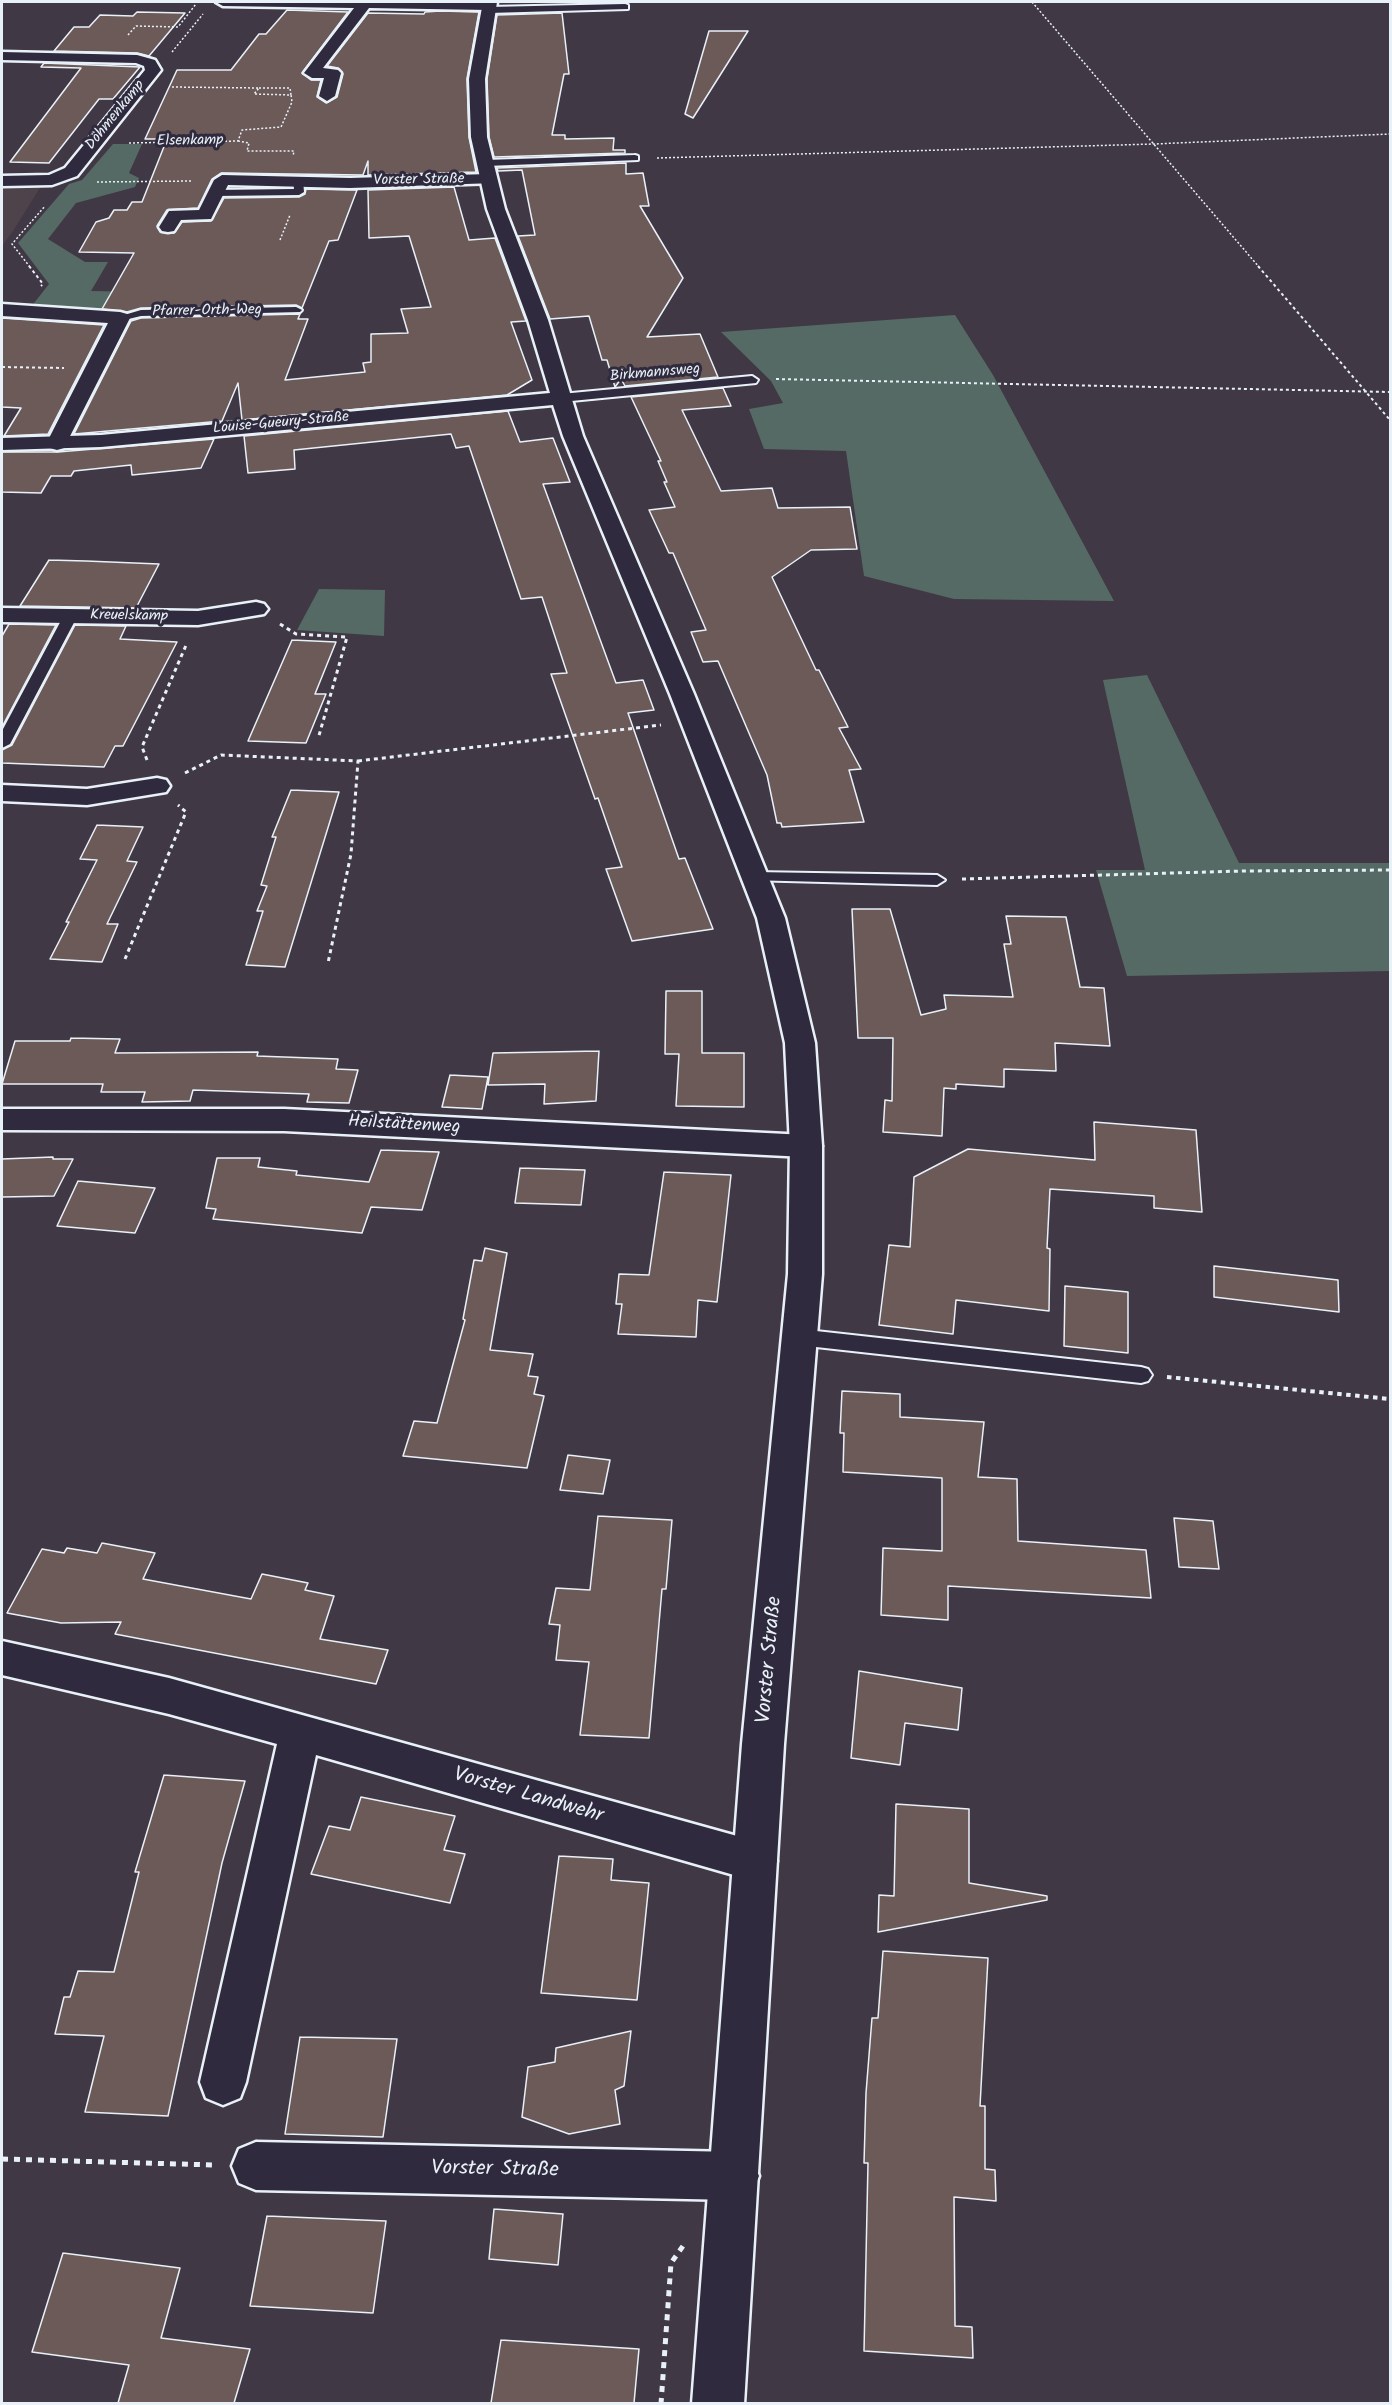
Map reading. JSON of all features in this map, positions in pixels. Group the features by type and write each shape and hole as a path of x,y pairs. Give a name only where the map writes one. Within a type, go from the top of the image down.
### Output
{"street":[{"path":"223,2 489,6"},
{"path":"327,96 333,73 312,73 365,4"},
{"name":"Vorster Straße","path":"489,6 477,79 479,137 496,209 538,321 573,436 693,721 771,918 800,1036 806,1146 806,1274 798,1337 755,1861 718,2403"},
{"name":"Döhmenkamp","path":"2,56 137,59 150,63 153,70 71,172 52,180"},
{"name":"Vorster Straße","path":"219,187 298,180 350,183 487,171"},
{"path":"2,181 52,180"},
{"path":"168,227 175,215 205,215 219,187"},
{"name":"Pfarrer-Orth-Weg","path":"2,310 120,318"},
{"path":"57,444 97,369 120,318"},
{"name":"Louise-Gueury-Straße","path":"2,444 57,444 561,398"},
{"name":"Kreuelskamp","path":"2,615 198,618 256,609"},
{"path":"2,792 87,797 157,786"},
{"name":"Heilstättenweg","path":"2,1120 284,1120 806,1146"},
{"name":"Vorster Landwehr","path":"2,1658 169,1696 755,1861"},
{"path":"223,2082 300,1733"},
{"name":"Vorster Straße","path":"256,2166 735,2176"}],"lane":[{"path":"489,6 625,7"},
{"path":"487,171 635,158"},
{"name":"Pfarrer-Orth-Weg","path":"120,318 141,313 296,310"},
{"name":"Birkmannsweg","path":"561,398 752,380"},
{"path":"2,744 71,615"},
{"path":"754,877 937,880"},
{"path":"798,1337 1141,1375"}],"path":[{"path":"107,58 136,26 178,27 198,2"},
{"path":"1032,2 1390,420"},
{"path":"176,87 290,88 291,95 254,94 259,88"},
{"name":"Elsenkamp","path":"94,143 238,141 242,130 281,127 292,102 291,95"},
{"path":"635,158 1154,144 1390,134"},
{"path":"52,180 219,187"},
{"path":"2,367 97,369"},
{"path":"752,380 828,378 1390,392"},
{"path":"256,609 296,634 347,637 318,739"},
{"path":"157,786 221,755 358,760 693,721"},
{"path":"328,963 351,854 358,760"},
{"path":"937,880 1243,871 1390,870"},
{"path":"1141,1375 1390,1399"},
{"path":"2,2159 256,2166"}],"shaded area":[{"path":"2,183 43,183 2,246"}],"green space":[{"path":"113,144 142,144 129,173 139,178 135,187 76,203 48,239 85,262 108,262 91,291 140,292 130,311 31,307 49,284 18,243 69,184 82,180"},
{"path":"955,315 993,375 1114,601 954,599 864,576 846,451 764,449 749,409 783,403 771,381 721,332"},
{"path":"319,589 385,590 384,636 297,630"},
{"path":"1147,675 1239,863 1390,863 1390,971 1127,976 1096,870 1145,870 1103,680"}],"building":[{"path":"287,10 348,12 302,73 311,80 321,80 317,97 326,103 337,97 343,74 338,68 327,66 368,13 479,12 467,79 469,137 476,172 368,175 368,161 363,175 221,173 212,179 198,208 167,210 157,226 160,232 174,233 182,222 211,221 224,198 299,197 305,194 306,189 357,190 338,240 329,241 302,308 296,305 141,308 127,312 102,309 134,253 79,252 96,222 109,218 114,210 127,210 132,202 142,202 167,139 145,139 177,70 231,70 259,34 266,34"},
{"path":"137,12 185,13 149,56 137,53 54,51 74,27 89,27 100,15 133,16"},
{"path":"562,13 569,74 564,74 552,135 565,135 565,139 614,138 613,150 625,150 625,153 494,157 489,137 487,79 497,15"},
{"path":"709,31 748,31 693,118 685,114"},
{"path":"44,63 140,67 113,99 99,99 49,163 10,162 81,68 41,67"},
{"path":"626,163 626,174 643,173 649,206 640,206 683,278 647,337 700,334 718,377 625,386 621,379 615,387 607,360 602,360 589,316 550,319 518,236 535,235 522,170 498,171 497,168"},
{"path":"454,187 469,240 495,238 526,321 511,322 532,380 507,395 242,420 238,383 222,421 74,434 131,321 141,318 300,314 298,319 308,319 285,380 365,372 363,363 371,362 371,334 408,333 401,309 431,307 409,236 369,238 368,190"},
{"path":"2,318 104,325 48,434 4,436 21,408 2,407"},
{"path":"723,388 731,406 682,410 721,491 772,488 778,508 850,507 857,549 811,550 772,577 816,670 819,670 848,727 839,728 861,769 849,770 864,822 782,827 781,823 777,823 767,775 718,661 703,662 691,632 706,630 673,553 669,553 649,510 675,507 664,482 667,482 658,461 661,461 631,397"},
{"path":"508,411 520,442 553,438 570,482 543,484 616,683 643,680 654,710 628,713 679,859 685,858 713,929 632,941 606,869 622,867 598,798 595,799 551,674 567,673 542,597 521,599 469,446 456,448 451,434 294,450 295,469 248,473 244,436"},
{"path":"214,439 201,468 132,475 131,465 74,471 71,476 51,476 41,493 2,492 2,452 58,452"},
{"path":"49,560 159,564 136,608 20,606"},
{"path":"9,624 56,625 2,727 2,636"},
{"path":"75,625 126,626 120,639 177,642 123,746 115,746 104,767 2,763 2,750 12,745"},
{"path":"292,640 336,642 315,694 326,694 306,743 248,741"},
{"path":"291,790 339,792 285,967 246,965 263,911 257,911 267,886 261,885 276,837 272,837"},
{"path":"97,825 143,827 127,861 137,862 107,924 118,924 102,962 50,959 97,860 80,859"},
{"path":"852,909 890,909 921,1015 946,1009 944,995 1013,997 1004,944 1011,944 1006,916 1066,917 1080,987 1104,988 1110,1046 1055,1043 1056,1071 1004,1069 1004,1087 956,1084 956,1089 944,1088 942,1136 883,1132 885,1100 892,1101 893,1038 858,1038"},
{"path":"666,991 702,991 702,1053 744,1053 744,1107 676,1106 679,1054 665,1054"},
{"path":"71,1038 120,1039 115,1053 258,1052 257,1056 338,1059 336,1069 358,1070 349,1103 307,1102 309,1094 193,1090 190,1101 142,1102 145,1092 101,1092 103,1084 2,1084 15,1041 70,1041"},
{"path":"599,1051 596,1101 544,1104 545,1084 488,1085 493,1053"},
{"path":"450,1075 488,1077 482,1109 442,1107"},
{"path":"1094,1122 1196,1130 1202,1212 1154,1208 1154,1196 1050,1189 1047,1248 1050,1249 1049,1311 956,1300 953,1334 879,1325 889,1245 910,1247 914,1177 968,1149 1095,1160"},
{"path":"381,1150 439,1152 422,1210 371,1207 362,1233 213,1219 216,1209 206,1208 217,1158 260,1158 258,1167 297,1171 296,1175 369,1182"},
{"path":"53,1157 53,1159 73,1159 54,1196 2,1197 2,1159"},
{"path":"520,1168 585,1170 581,1205 515,1203"},
{"path":"664,1172 731,1175 717,1302 698,1300 696,1337 618,1334 622,1304 616,1304 619,1274 649,1275"},
{"path":"78,1181 155,1188 135,1233 57,1226"},
{"path":"485,1248 507,1253 490,1350 533,1354 528,1376 538,1377 534,1394 544,1396 527,1468 403,1456 414,1421 437,1423 465,1320 463,1319 474,1260 482,1261"},
{"path":"1214,1266 1338,1280 1339,1312 1214,1297"},
{"path":"1065,1286 1128,1292 1128,1353 1064,1346"},
{"path":"842,1391 900,1394 900,1417 984,1422 978,1477 1017,1479 1018,1541 1146,1550 1151,1598 948,1586 948,1620 881,1615 883,1548 942,1551 942,1478 843,1472 844,1433 840,1433"},
{"path":"568,1455 610,1460 603,1494 560,1490"},
{"path":"598,1516 672,1520 666,1589 662,1589 649,1738 580,1735 589,1662 556,1660 560,1625 549,1624 556,1588 590,1590"},
{"path":"1174,1518 1213,1521 1219,1569 1179,1567"},
{"path":"102,1543 155,1553 143,1579 251,1599 262,1574 308,1583 305,1590 334,1596 320,1639 388,1650 376,1684 115,1634 121,1622 61,1623 7,1613 42,1549 64,1553 67,1548 97,1553"},
{"path":"859,1671 962,1688 958,1730 905,1723 900,1765 851,1758"},
{"path":"164,1775 245,1781 222,1863 168,2116 85,2112 104,2036 55,2034 64,1997 70,1997 78,1971 114,1972 139,1872 135,1872"},
{"path":"361,1797 455,1816 444,1850 465,1854 450,1903 311,1874 329,1826 350,1830"},
{"path":"896,1804 969,1809 969,1883 1047,1896 1047,1900 878,1932 879,1895 894,1896"},
{"path":"559,1856 613,1859 611,1880 649,1883 637,2000 541,1993"},
{"path":"883,1951 988,1958 980,2106 985,2106 985,2169 995,2170 996,2201 954,2197 955,2326 972,2327 973,2358 864,2351 868,2163 864,2163 866,2093 872,2018 878,2018"},
{"path":"631,2031 624,2086 615,2090 620,2124 569,2134 522,2117 528,2067 555,2062 556,2048"},
{"path":"300,2037 397,2039 383,2137 285,2134"},
{"path":"494,2209 563,2214 558,2265 489,2259"},
{"path":"267,2216 386,2221 373,2313 250,2306"},
{"path":"63,2253 180,2268 161,2338 250,2349 234,2403 118,2403 129,2365 32,2352"},
{"path":"501,2340 639,2349 634,2403 491,2403"}]}
